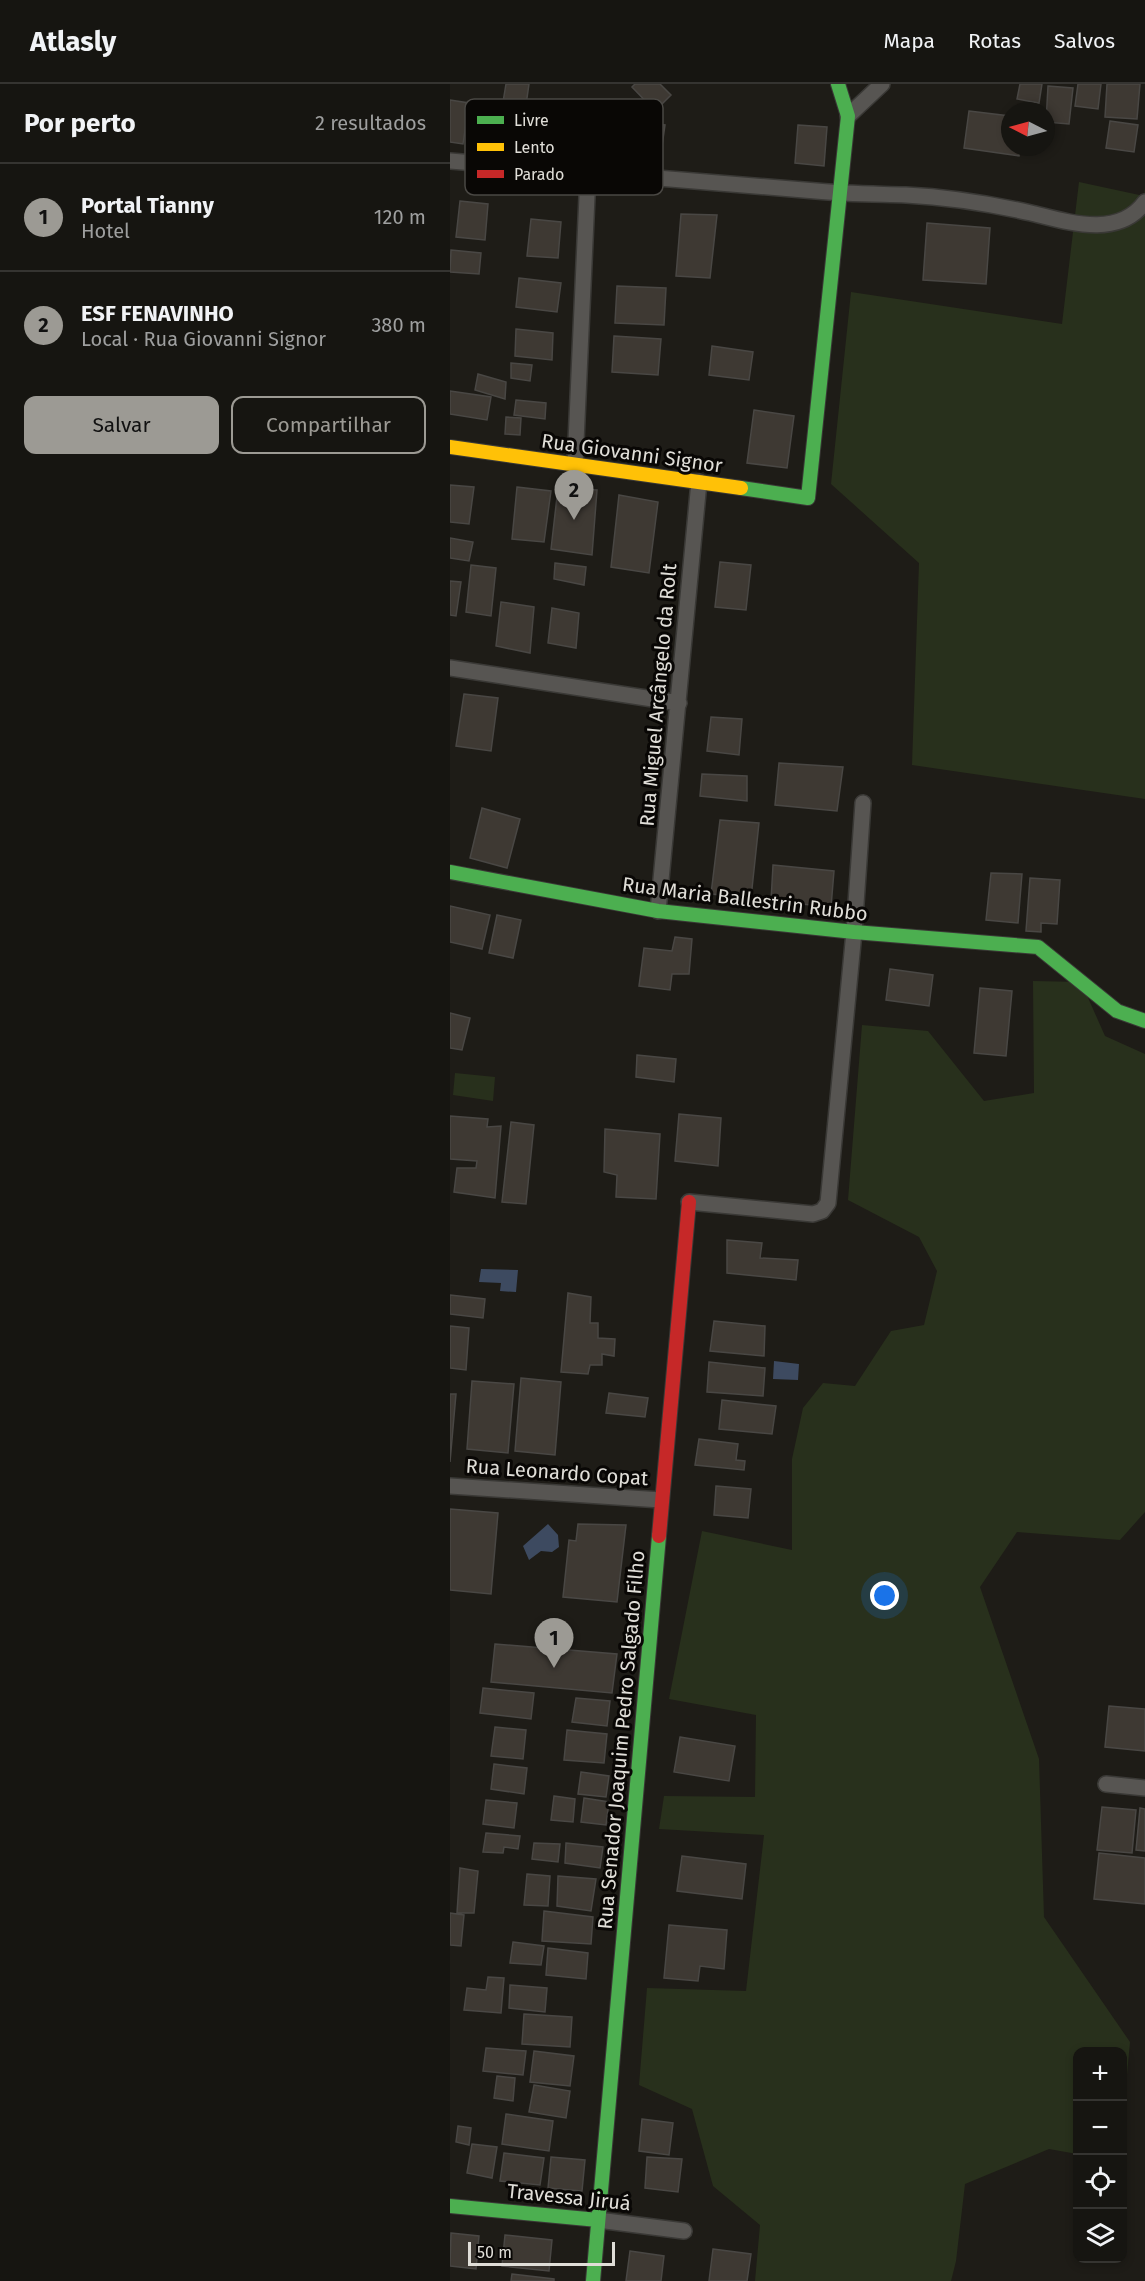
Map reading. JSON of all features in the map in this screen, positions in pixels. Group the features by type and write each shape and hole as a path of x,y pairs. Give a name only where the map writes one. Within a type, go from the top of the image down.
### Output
{"street":[{"path":"838,84 848,117 840,193"},
{"path":"848,117 882,84"},
{"path":"450,161 465,162"},
{"path":"663,180 949,199 1008,208 1073,223 1106,226 1127,217 1145,202"},
{"name":"Rua Giovanni Signor","path":"450,447 808,498 840,193"},
{"path":"575,464 587,195"},
{"name":"Rua Miguel Arcângelo da Rolt","path":"658,912 699,482"},
{"path":"450,668 679,704"},
{"path":"688,1202 813,1214 822,1211 828,1203 854,932 862,803"},
{"name":"Rua Maria Ballestrin Rubbo","path":"450,872 658,912 854,932 1038,947 1117,1011 1145,1021"},
{"name":"Rua Senador Joaquim Pedro Salgado Filho","path":"593,2281 688,1202"},
{"name":"Rua Leonardo Copat","path":"450,1486 661,1500"},
{"path":"1106,1784 1145,1788"},
{"name":"Travessa Jiruá","path":"450,2206 598,2220 684,2231"}],"green space":[{"path":"1079,182 1144,196 1145,188 1145,799 912,765 919,563 831,484 851,292 1062,324"},
{"path":"1033,981 1081,982 1105,1036 1145,1054 1145,1512 1120,1540 1017,1532 980,1587 1039,1759 1044,1917 1130,2042 1127,2075 1127,2047 1073,2047 1073,2153 1049,2149 965,2184 956,2261 951,2281 755,2281 760,2225 713,2186 692,2109 639,2085 647,1988 746,1991 764,1835 659,1829 664,1796 755,1797 756,1715 669,1699 702,1531 792,1550 792,1459 803,1408 823,1383 855,1386 891,1331 924,1325 937,1271 919,1237 848,1200 862,1025 928,1031 984,1101 1034,1093"},
{"path":"455,1073 495,1077 493,1101 453,1095"}],"water":[{"path":"481,1269 518,1270 516,1292 500,1291 501,1283 479,1282"},
{"path":"774,1361 799,1364 798,1380 773,1379"},
{"path":"548,1524 558,1535 559,1547 552,1552 541,1551 529,1560 523,1546"}],"building":[{"path":"506,84 529,84 527,99 504,99"},
{"path":"635,84 660,84 671,95 663,103 663,99 644,99 632,87"},
{"path":"1020,84 1042,84 1039,102 1017,99"},
{"path":"1078,84 1101,84 1098,109 1075,106"},
{"path":"1107,84 1140,84 1137,119 1105,117"},
{"path":"1048,86 1073,88 1069,124 1055,123 1055,102 1047,102"},
{"path":"450,100 465,102 463,144 450,142"},
{"path":"969,111 1001,115 1001,153 964,148"},
{"path":"1110,121 1138,125 1134,152 1106,148"},
{"path":"798,125 827,127 824,166 795,163"},
{"path":"460,201 488,204 485,240 456,237"},
{"path":"681,214 717,215 710,278 676,276"},
{"path":"531,219 561,222 558,258 527,256"},
{"path":"927,223 990,228 986,284 923,280"},
{"path":"451,250 481,253 479,274 450,272"},
{"path":"519,278 561,283 557,312 516,307"},
{"path":"617,286 666,288 664,325 615,323"},
{"path":"516,329 553,333 552,360 515,356"},
{"path":"614,336 661,339 658,375 612,372"},
{"path":"712,346 753,352 749,380 709,375"},
{"path":"511,363 532,365 530,381 511,378"},
{"path":"478,374 506,382 505,399 475,390"},
{"path":"450,391 491,397 487,420 450,414"},
{"path":"516,400 546,403 545,419 514,415"},
{"path":"754,410 794,416 787,468 747,463"},
{"path":"506,417 521,418 520,435 505,434"},
{"path":"450,485 474,487 469,524 450,522"},
{"path":"517,487 551,491 544,542 512,539"},
{"path":"558,488 597,490 592,555 551,549"},
{"path":"619,495 658,502 649,573 611,567"},
{"path":"450,538 473,542 469,561 450,558"},
{"path":"720,562 751,565 746,610 715,607"},
{"path":"555,563 586,567 584,585 554,579"},
{"path":"471,565 496,568 491,616 466,612"},
{"path":"450,581 461,582 456,616 450,615"},
{"path":"501,602 534,607 530,653 496,646"},
{"path":"552,608 579,613 576,648 548,643"},
{"path":"464,694 498,698 491,751 456,746"},
{"path":"711,717 742,719 739,755 707,751"},
{"path":"779,763 843,767 837,811 775,805"},
{"path":"702,774 747,776 747,801 700,796"},
{"path":"482,808 520,819 507,868 470,858"},
{"path":"720,820 759,823 751,898 711,894"},
{"path":"773,865 834,871 831,907 771,901"},
{"path":"991,873 1022,874 1018,923 986,920"},
{"path":"1030,878 1060,880 1057,924 1041,923 1041,932 1026,931"},
{"path":"450,906 490,915 482,949 450,942"},
{"path":"497,915 521,920 513,958 489,953"},
{"path":"675,937 692,939 689,974 672,974 670,990 639,986 644,948 672,951"},
{"path":"890,969 933,975 929,1006 886,1000"},
{"path":"980,988 1012,991 1006,1056 974,1053"},
{"path":"450,1013 470,1018 462,1050 450,1048"},
{"path":"637,1055 676,1059 674,1082 636,1077"},
{"path":"679,1114 721,1118 718,1166 675,1161"},
{"path":"450,1116 488,1119 487,1127 501,1126 495,1198 454,1192 457,1168 476,1168 477,1161 450,1159"},
{"path":"511,1122 534,1125 526,1204 502,1202"},
{"path":"605,1129 660,1134 656,1199 616,1197 617,1175 604,1172"},
{"path":"727,1240 762,1243 760,1258 798,1260 796,1280 727,1273"},
{"path":"568,1293 591,1297 590,1323 598,1323 598,1338 615,1339 614,1356 602,1354 602,1365 590,1365 588,1374 561,1372"},
{"path":"450,1295 485,1299 483,1318 450,1314"},
{"path":"714,1321 765,1326 764,1356 710,1351"},
{"path":"450,1326 469,1328 466,1370 450,1368"},
{"path":"709,1362 765,1368 763,1396 707,1392"},
{"path":"521,1378 561,1382 555,1455 515,1451"},
{"path":"472,1381 514,1384 508,1453 467,1449"},
{"path":"609,1393 648,1398 645,1417 606,1413"},
{"path":"450,1394 456,1394 450,1462"},
{"path":"722,1400 776,1406 772,1434 719,1429"},
{"path":"699,1439 738,1444 736,1460 745,1461 744,1470 695,1465"},
{"path":"716,1486 751,1489 748,1518 714,1515"},
{"path":"450,1509 498,1513 491,1594 450,1590"},
{"path":"578,1524 626,1525 617,1602 563,1597 569,1540 576,1541"},
{"path":"495,1644 617,1654 612,1693 491,1682"},
{"path":"483,1688 534,1693 531,1719 480,1713"},
{"path":"576,1698 610,1701 607,1726 572,1722"},
{"path":"1109,1706 1145,1709 1145,1751 1105,1747"},
{"path":"495,1727 526,1730 523,1759 491,1756"},
{"path":"567,1730 607,1734 604,1763 564,1760"},
{"path":"680,1737 735,1746 729,1781 674,1772"},
{"path":"494,1764 527,1768 524,1794 491,1789"},
{"path":"581,1772 609,1776 606,1797 578,1794"},
{"path":"554,1796 575,1799 573,1822 551,1820"},
{"path":"584,1798 609,1802 606,1825 581,1822"},
{"path":"486,1800 517,1803 514,1828 483,1824"},
{"path":"1102,1807 1136,1810 1132,1853 1097,1850"},
{"path":"1140,1808 1145,1809 1145,1851 1136,1850"},
{"path":"486,1833 520,1836 518,1849 504,1847 503,1853 483,1852"},
{"path":"534,1843 560,1844 558,1862 532,1859"},
{"path":"566,1843 603,1847 600,1868 565,1863"},
{"path":"1099,1853 1145,1858 1145,1904 1094,1899"},
{"path":"682,1856 746,1864 742,1899 677,1891"},
{"path":"460,1868 478,1871 474,1913 457,1913"},
{"path":"527,1874 550,1876 548,1906 524,1905"},
{"path":"558,1876 596,1879 591,1911 557,1906"},
{"path":"544,1911 593,1917 591,1944 542,1941"},
{"path":"450,1913 464,1915 461,1946 450,1945"},
{"path":"669,1925 727,1930 724,1969 700,1966 698,1981 664,1978"},
{"path":"513,1942 544,1946 541,1965 510,1963"},
{"path":"548,1948 588,1953 586,1979 546,1975"},
{"path":"488,1977 504,1978 501,2013 464,2010 467,1988 486,1990"},
{"path":"510,1985 547,1988 545,2012 509,2008"},
{"path":"524,2014 572,2017 570,2047 522,2044"},
{"path":"486,2048 526,2051 523,2075 483,2071"},
{"path":"534,2051 574,2056 570,2086 530,2082"},
{"path":"497,2076 515,2078 513,2101 494,2098"},
{"path":"534,2085 570,2091 566,2118 529,2112"},
{"path":"506,2114 553,2121 549,2151 502,2144"},
{"path":"642,2119 673,2123 669,2155 639,2151"},
{"path":"458,2126 471,2128 469,2145 456,2142"},
{"path":"472,2144 497,2147 492,2178 467,2173"},
{"path":"504,2153 544,2158 540,2185 500,2181"},
{"path":"551,2157 585,2160 582,2191 548,2188"},
{"path":"647,2157 682,2159 678,2192 645,2188"},
{"path":"451,2233 479,2236 476,2269 450,2266"},
{"path":"505,2235 552,2240 549,2271 502,2266"},
{"path":"713,2249 751,2254 747,2281 709,2281"},
{"path":"630,2251 664,2256 661,2281 626,2281"},
{"path":"512,2274 554,2279 554,2281 511,2281"}],"traffic: fast":[{"path":"741,488 808,498 848,116 838,84"},
{"path":"450,872 658,911 854,932 1038,947 1117,1011 1145,1021"},
{"path":"593,2281 659,1536"},
{"path":"450,2206 598,2220"}],"traffic: slow":[{"path":"450,447 741,488"}],"traffic: jam":[{"path":"659,1536 689,1202"}],"place":[{"name":"ESF FENAVINHO","path":"574,520"},
{"name":"Portal Tianny","path":"554,1668"}]}
